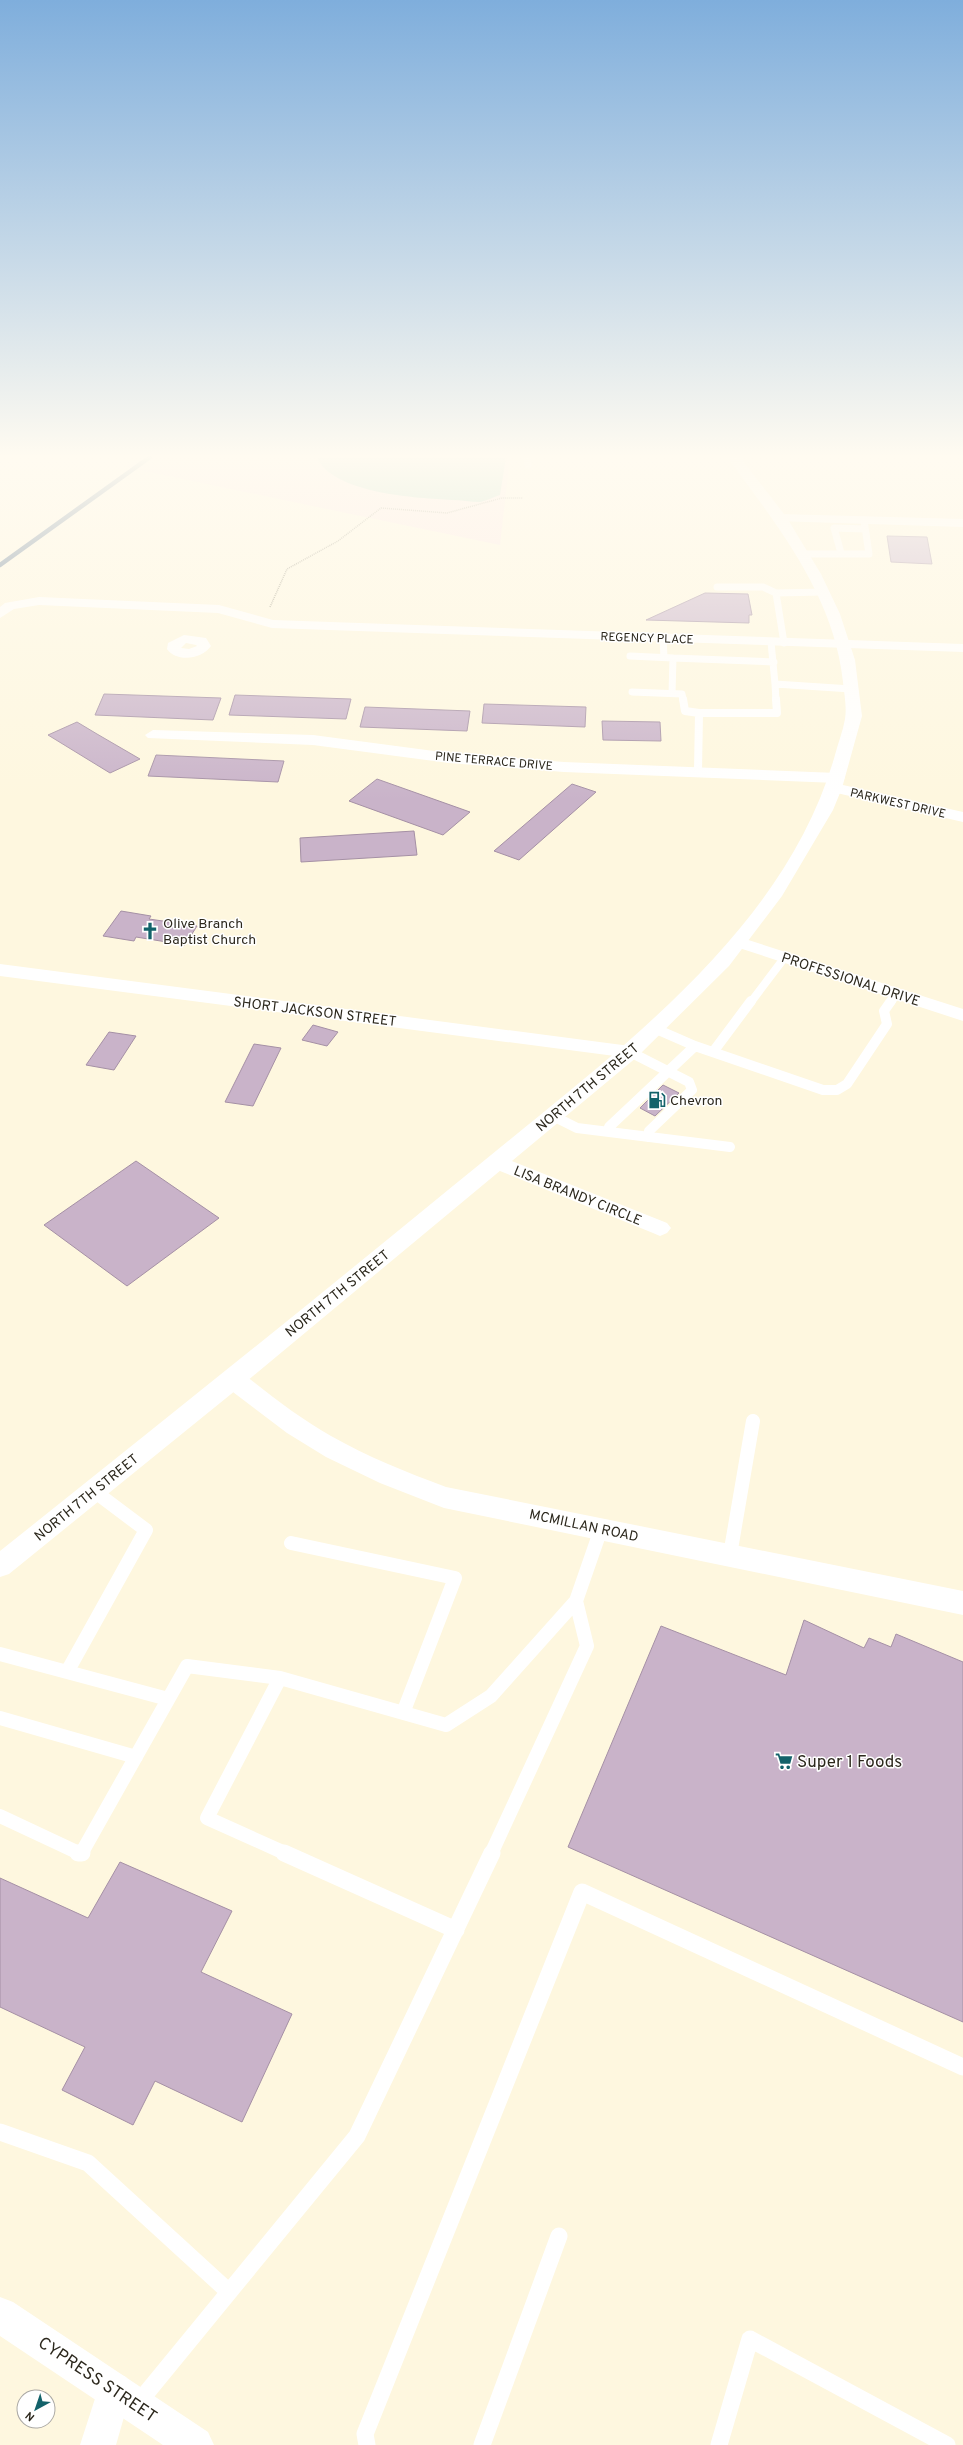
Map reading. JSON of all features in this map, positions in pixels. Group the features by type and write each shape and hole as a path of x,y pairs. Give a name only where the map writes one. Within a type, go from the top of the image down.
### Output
{"main road":[{"name":"NORTH 7TH STREET","path":"0,1566 233,1379 630,1052 705,981 739,942 773,896 812,834 835,783 854,716 848,660 833,614 811,571"},
{"name":"MCMILLAN ROAD","path":"233,1379 275,1411 334,1450 392,1478 444,1497 963,1603"},
{"name":"CYPRESS STREET","path":"0,2315 126,2396 195,2445"}],"street":[{"name":"REGENCY PLACE","path":"0,614 10,606 39,601 198,617 219,609 272,624 778,643 963,648"},
{"path":"190,639 198,617"},
{"name":"PINE TERRACE DRIVE","path":"153,735 312,740 449,758 564,767 698,772 835,783"},
{"name":"PARKWEST DRIVE","path":"835,783 963,817"},
{"name":"PROFESSIONAL DRIVE","path":"739,942 963,1015"},
{"name":"SHORT JACKSON STREET","path":"0,970 630,1052"},
{"name":"LISA BRANDY CIRCLE","path":"497,1162 660,1228"},
{"path":"98,2445 126,2396"}],"lane":[{"path":"717,587 763,587 776,593 823,592"},
{"path":"632,692 682,694 685,711 699,713 777,713 774,662 778,643 776,593"},
{"path":"663,638 664,657"},
{"path":"630,656 774,662"},
{"path":"672,694 674,658"},
{"path":"775,684 851,689"},
{"path":"698,772 699,713"},
{"path":"713,1052 785,957"},
{"path":"656,1029 695,1046 823,1090 837,1090 846,1084 887,1024 884,1011 897,994"},
{"path":"609,1132 609,1127 695,1046"},
{"path":"630,1052 689,1082 692,1090 649,1131 648,1137"},
{"path":"553,1116 577,1128 730,1147"},
{"path":"730,1555 754,1421"},
{"path":"67,1672 146,1530 94,1491"},
{"path":"0,1816 81,1854 187,1666 280,1678 446,1725 491,1696 576,1601 601,1529"},
{"path":"291,1543 455,1578 403,1713"},
{"path":"126,2396 229,2292 357,2136 456,1930 587,1646 576,1601"},
{"path":"0,1654 168,1699"},
{"path":"280,1678 206,1818 456,1930"},
{"path":"0,1718 136,1757"},
{"path":"367,2445 365,2434 582,1892 963,2066"},
{"path":"0,2132 88,2163 229,2292"},
{"path":"482,2445 559,2236"},
{"path":"719,2445 750,2339 947,2445"}],"path":[{"path":"269,611 287,571"}],"building":[{"path":"705,593 748,594 752,615 749,615 749,623 646,620"},
{"path":"104,694 221,698 213,720 95,715"},
{"path":"235,695 351,699 346,719 229,715"},
{"path":"484,704 586,707 585,727 482,723"},
{"path":"365,707 470,711 467,731 360,727"},
{"path":"602,721 660,722 661,741 603,740"},
{"path":"77,722 140,759 110,773 48,735"},
{"path":"156,755 284,761 278,782 148,776"},
{"path":"377,779 470,812 443,835 349,801"},
{"path":"572,784 596,792 519,860 494,851"},
{"path":"414,831 417,855 301,862 300,838"},
{"name":"Olive Branch Baptist Church","path":"121,911 151,916 149,919 197,926 185,945 136,937 134,941 103,936"},
{"path":"313,1025 338,1032 327,1046 302,1040"},
{"path":"109,1032 136,1036 114,1070 86,1065"},
{"path":"254,1044 281,1048 253,1106 225,1102"},
{"path":"663,1085 679,1093 655,1116 640,1108"},
{"path":"136,1161 219,1218 127,1286 44,1225"},
{"name":"Super 1 Foods","path":"804,1620 864,1648 869,1638 891,1647 896,1634 963,1662 963,2022 568,1847 661,1626 786,1675"},
{"path":"120,1862 232,1911 201,1972 292,2014 242,2122 155,2081 133,2125 62,2090 85,2047 0,2007 0,1878 88,1918"}],"place":[{"name":"Olive Branch Baptist Church","path":"150,931"},
{"name":"Chevron","path":"657,1100"},
{"name":"Super 1 Foods","path":"784,1761"}]}
